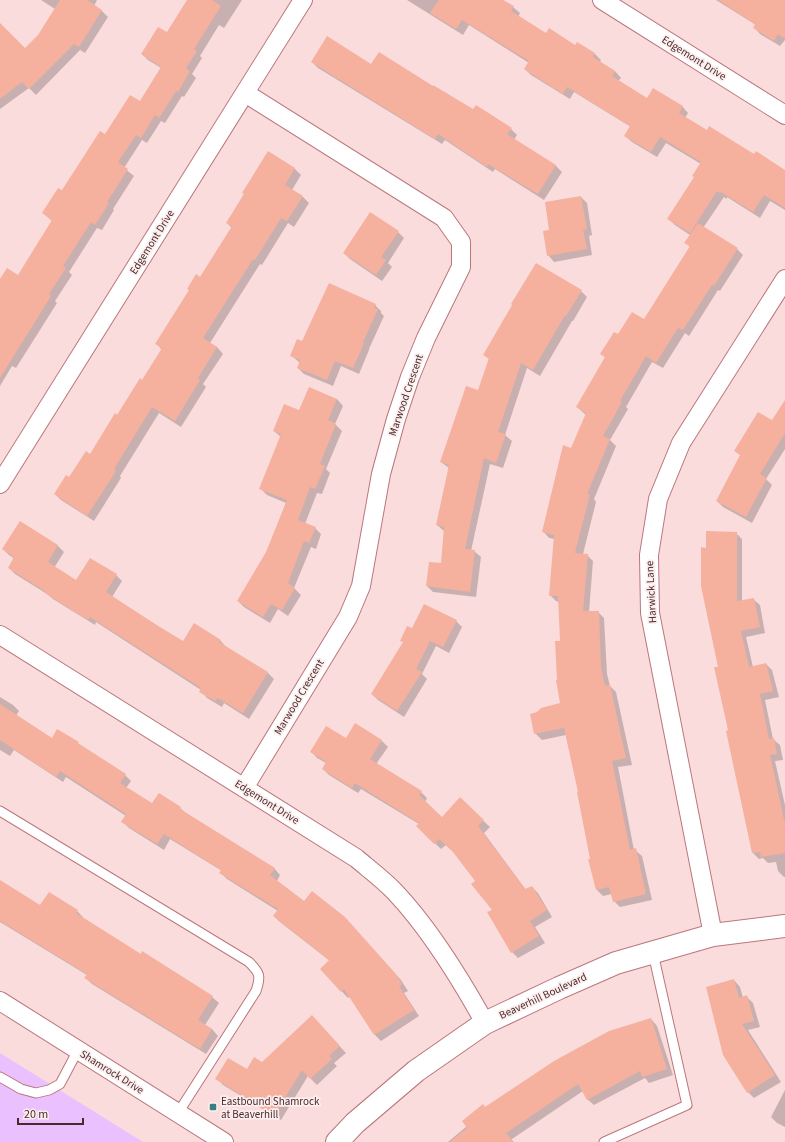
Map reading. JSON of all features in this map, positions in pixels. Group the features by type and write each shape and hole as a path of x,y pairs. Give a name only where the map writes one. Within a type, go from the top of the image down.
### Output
{"street":[{"name":"Edgemont Drive","path":"0,484 303,0"},
{"name":"Edgemont Drive","path":"602,0 785,115"},
{"name":"Marwood Crescent","path":"244,788 348,617 361,586 381,474 396,419 410,377 426,338 461,267 461,242 444,218 245,94"},
{"name":"Harwick Lane","path":"713,935 650,613 649,554 658,499 681,443 785,279"},
{"name":"Edgemont Drive","path":"0,636 356,858 395,892 426,928 485,1023"},
{"name":"Beaverhill Boulevard","path":"337,1142 355,1123 416,1071 485,1023 616,963 713,935 785,926"},
{"name":"Shamrock Drive","path":"0,1001 224,1142"}],"lane":[{"path":"0,811 250,962 258,970 259,981 256,991 178,1113"},
{"path":"604,1142 687,1105 653,952"},
{"path":"0,1077 21,1089 36,1093 49,1090 60,1084 78,1050"}],"shaded area":[{"path":"0,1053 143,1142 0,1142"}],"building":[{"path":"60,0 87,0 102,10 79,47 74,44 29,89 22,82 0,99 0,23 25,48 38,35"},
{"path":"187,0 212,0 221,6 194,49 197,51 186,68 190,71 178,92 176,91 159,118 155,115 141,138 136,135 118,162 128,169 107,202 109,203 95,225 91,222 63,266 66,268 49,294 51,296 0,378 0,279 7,268 18,275 52,220 42,213 58,188 62,190 100,131 105,134 130,95 140,101 161,67 141,54 158,27 167,32"},
{"path":"439,0 503,0 514,6 511,11 546,33 549,28 575,45 577,42 595,53 593,57 615,71 612,76 647,98 653,88 683,106 679,113 707,130 709,126 754,154 756,151 785,170 785,208 764,195 753,212 717,191 690,233 667,219 694,177 692,176 701,162 660,137 651,152 624,136 630,126 567,87 563,94 524,69 529,61 462,20 456,29 430,13"},
{"path":"718,0 785,0 785,39 778,34 774,41 753,28 755,24"},
{"path":"327,36 371,64 379,52 473,109 476,105 512,128 507,134 556,165 538,194 488,164 487,167 438,134 435,139 311,62"},
{"path":"268,151 295,168 285,185 303,196 287,221 281,218 203,338 217,347 198,378 200,380 175,421 152,407 114,469 116,471 87,516 54,494 66,475 69,477 86,451 90,454 115,413 117,415 140,378 142,380 162,348 155,344 189,290 187,289 196,274 200,277 232,226 226,223 244,194 242,193"},
{"path":"581,196 587,229 583,230 587,249 547,256 543,231 549,230 545,202"},
{"path":"370,212 399,231 381,257 386,260 376,275 343,253"},
{"path":"698,223 738,248 714,286 712,285 683,330 678,328 656,363 646,356 620,401 622,402 603,436 610,439 587,494 590,494 575,553 588,554 583,611 599,611 601,667 605,686 610,685 626,758 612,761 630,850 636,848 646,894 613,902 609,887 596,890 588,859 590,859 578,792 564,728 534,734 530,714 537,712 541,708 560,703 556,680 555,641 560,641 558,596 549,596 554,535 542,532 563,445 571,448 586,413 576,407 605,357 600,354 614,332 618,334 632,312 644,319 690,246 684,243"},
{"path":"536,263 582,290 566,316 565,315 533,370 521,363 498,432 506,434 496,463 484,458 465,549 475,550 470,592 426,586 429,562 441,563 444,527 436,525 449,465 440,462 466,386 478,390 489,358 483,355"},
{"path":"329,283 376,304 374,308 378,309 353,368 335,361 327,380 297,368 300,360 290,356 297,339 302,341"},
{"path":"309,387 337,399 328,420 336,424 320,464 325,466 315,489 310,487 298,520 316,527 309,543 304,541 288,583 295,588 282,610 271,604 263,617 237,601 266,552 287,500 259,489 281,434 273,431 284,404 299,410"},
{"path":"785,400 785,433 760,474 767,478 746,517 716,501 740,455 734,451 758,412 772,420"},
{"path":"20,521 58,545 48,562 76,580 90,558 117,574 106,592 155,624 183,641 194,623 221,640 219,642 268,672 243,713 218,698 215,701 199,692 201,688 90,617 88,620 8,568 14,557 2,549"},
{"path":"706,531 737,532 737,601 754,598 760,627 741,631 749,667 766,663 773,691 760,694 769,739 774,738 777,754 770,755 785,824 785,853 761,857 760,852 752,853 726,731 728,730 714,667 718,667 701,586 701,547 706,548"},
{"path":"424,604 457,620 443,647 430,641 416,669 422,672 397,711 371,694 403,642 400,641 407,626 412,628"},
{"path":"0,704 52,738 57,729 79,742 78,743 126,774 120,783 152,803 159,793 181,807 180,809 275,868 270,875 304,901 312,891 345,917 395,973 402,984 399,986 414,1010 374,1035 344,989 341,992 320,969 329,960 273,916 278,909 219,873 221,870 164,834 157,844 121,822 126,814 60,771 56,777 0,740"},
{"path":"355,723 382,740 370,759 422,791 419,795 442,817 460,797 484,820 478,826 525,889 532,886 547,910 530,921 539,936 511,953 487,912 492,910 471,884 475,881 453,852 439,839 434,844 416,826 419,823 355,783 352,788 322,769 326,762 310,752 326,726 346,738"},
{"path":"0,880 40,905 49,892 78,910 76,913 141,954 142,951 213,996 198,1020 212,1029 200,1049 84,978 87,974 0,921"},
{"path":"734,979 739,998 747,995 754,1021 742,1024 775,1075 747,1093 723,1055 706,987"},
{"path":"312,1015 340,1046 329,1056 332,1059 310,1079 302,1070 274,1115 215,1079 228,1058 247,1069 254,1057 262,1062"},
{"path":"651,1018 667,1069 642,1077 640,1071 587,1100 578,1084 506,1133 514,1142 450,1142 467,1128 462,1121 483,1104 485,1107 554,1061 609,1031"}],"place":[{"name":"Eastbound Shamrock at Beaverhill","path":"213,1107"}]}
